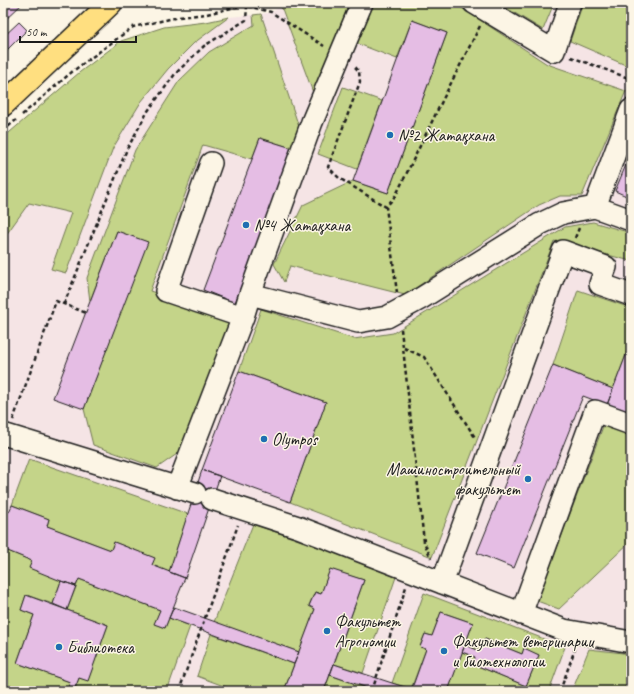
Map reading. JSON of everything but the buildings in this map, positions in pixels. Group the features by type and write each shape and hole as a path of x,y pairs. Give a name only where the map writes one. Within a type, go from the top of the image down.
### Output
{"main road":[{"path":"3,87 93,3"},
{"path":"3,105 111,3"}],"lane":[{"path":"195,493 250,294 312,122 362,3"},
{"path":"474,3 554,51 570,3"},
{"path":"591,208 631,110"},
{"path":"211,163 166,291 243,317"},
{"path":"250,294 358,322 387,317 420,299 540,224 563,213 591,208 631,220"},
{"path":"442,583 563,251 606,267 600,284 631,295"},
{"path":"521,614 595,411 631,424"},
{"path":"5,435 195,493 298,527 564,630 630,640"}],"path":[{"path":"41,3 56,5 58,3"},
{"path":"247,6 253,3"},
{"path":"261,3 269,6 277,3"},
{"path":"3,131 73,71 133,27 179,17 207,14 244,5 272,12 359,70 360,82 328,167 339,178 386,207"},
{"path":"64,304 124,155 148,111 175,74 204,46 246,20 247,6"},
{"path":"554,51 631,79"},
{"path":"569,253 591,208"},
{"path":"5,435 56,301 86,313"},
{"path":"403,348 424,357 488,458"},
{"path":"179,691 244,509"},
{"path":"372,691 412,571"},
{"path":"560,691 581,633"}],"shaded area":[{"path":"288,3 631,3 631,691 3,691 3,138 80,72 121,41 164,27 271,12"}],"green space":[{"path":"288,3 349,3 315,98 281,6"},
{"path":"374,3 454,3 547,64 626,91 582,196 560,196 539,205 405,295 290,266 284,282 274,264 303,205 353,181 388,193 447,33 412,20 397,59 356,43"},
{"path":"498,3 554,3 543,30"},
{"path":"583,3 631,3 630,67 570,41"},
{"path":"261,14 299,127 292,148 260,138 252,159 203,145 150,291 234,320 187,447 157,468 93,445 84,409 147,242 117,231 90,301 87,278 135,150 179,81 209,52 254,25 253,15"},
{"path":"229,17 194,43 168,69 141,102 113,148 66,273 51,269 71,213 29,203 3,239 3,138 80,72 121,41 164,27 206,22"},
{"path":"343,87 382,101 357,169 318,154"},
{"path":"593,222 631,233 631,261 554,241 432,557 290,502 326,402 239,371 261,309 354,339 393,333 565,227"},
{"path":"578,290 631,308 631,342 613,389 553,365"},
{"path":"604,424 631,433 631,541 559,609 537,601"},
{"path":"29,459 188,514 169,572 152,565 154,558 114,542 111,550 47,526 49,519 12,505"},
{"path":"253,524 319,547 396,577 363,673 334,664 364,580 330,570 321,594 315,592 309,605 315,609 299,652 214,622"},
{"path":"3,549 32,561 61,581 53,604 26,595 21,610 34,615 17,663 70,682 67,691 3,691"},
{"path":"79,579 160,610 155,624 165,628 169,618 190,626 167,691 74,691 79,678 88,680 108,625 67,610"},
{"path":"424,593 565,647 549,691 448,691 462,652 475,657 473,664 526,686 539,655 524,649 522,654 485,639 480,651 465,645 473,623 441,612 432,636 425,634 420,646 426,649 411,689 392,683"},
{"path":"211,634 294,664 284,691 237,691 197,676"},
{"path":"589,649 631,654 631,691 572,691"},
{"path":"330,675 364,687 363,691 324,691"}],"place":[{"name":"№2 Жатақхана","path":"390,135"},
{"name":"№4 Жатақхана","path":"246,225"},
{"name":"Olympos","path":"264,439"},
{"name":"Машиностроительный факультет","path":"528,479"},
{"name":"Факультет Агрономии","path":"327,631"},
{"name":"Библиотека","path":"59,647"},
{"name":"Факультет ветеринарии и биотехнологии","path":"444,651"}]}
